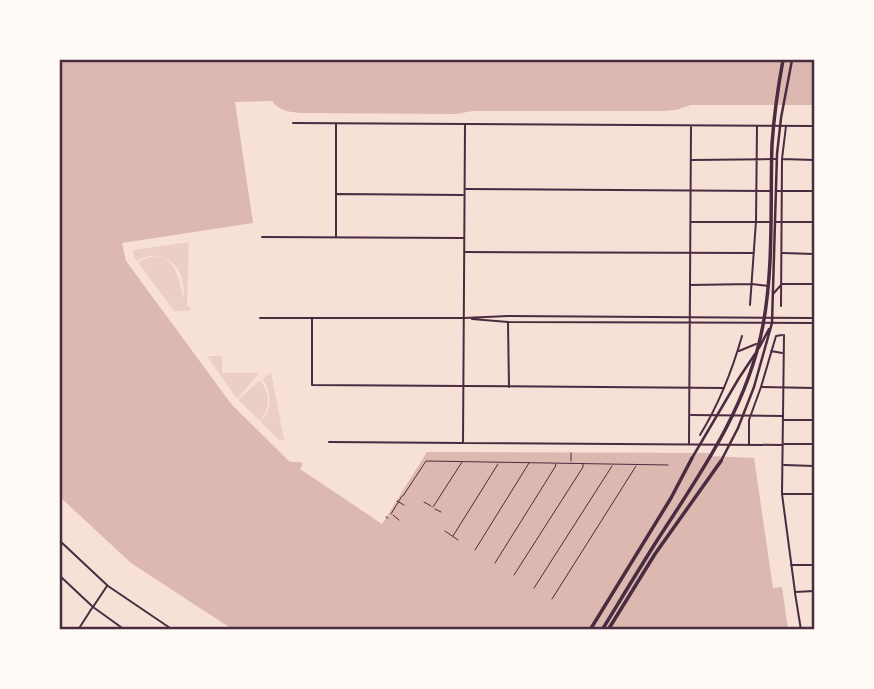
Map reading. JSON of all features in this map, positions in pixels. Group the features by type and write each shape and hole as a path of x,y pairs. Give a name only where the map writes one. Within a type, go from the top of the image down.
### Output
{"highway":[{"path":"602,629 715,450 737,407 755,359 767,294 772,141 783,60"},
{"path":"608,629 655,554 721,461 754,387 772,323 777,155 792,60"},
{"path":"590,629 665,509 772,323"}],"street":[{"path":"293,123 814,126"},
{"path":"336,123 336,237"},
{"path":"463,443 465,125"},
{"path":"689,444 691,125"},
{"path":"750,305 756,221 757,126"},
{"path":"781,306 782,159 786,126"},
{"path":"690,160 814,160"},
{"path":"464,189 814,191"},
{"path":"337,194 464,195"},
{"path":"690,222 814,222"},
{"path":"262,237 464,238"},
{"path":"464,252 754,253"},
{"path":"782,253 814,254"},
{"path":"690,285 764,285 773,292 781,284 814,285"},
{"path":"260,318 814,318"},
{"path":"312,318 312,385 724,388"},
{"path":"464,318 508,322 814,323"},
{"path":"508,322 509,387"},
{"path":"749,445 750,416 776,336 783,335 782,494 801,629"},
{"path":"699,435 712,416 742,336"},
{"path":"768,338 772,347"},
{"path":"738,352 762,342"},
{"path":"771,351 783,353"},
{"path":"761,387 814,388"},
{"path":"690,415 783,416"},
{"path":"783,420 814,420"},
{"path":"329,442 814,444"},
{"path":"782,465 814,466"},
{"path":"782,494 814,494"},
{"path":"60,541 108,586 173,629"},
{"path":"791,565 814,565"},
{"path":"60,576 93,607 125,629"},
{"path":"78,629 108,586"},
{"path":"795,592 814,592"}],"path":[{"path":"571,463 572,453"},
{"path":"400,520 390,514 426,461 668,465"},
{"path":"433,507 462,461"},
{"path":"453,536 499,462"},
{"path":"480,554 475,550 529,463"},
{"path":"500,566 495,563 556,463"},
{"path":"509,572 514,575 583,464"},
{"path":"534,588 612,464"},
{"path":"552,599 637,464"},
{"path":"398,501 404,505"},
{"path":"424,502 441,512"},
{"path":"446,531 458,540"},
{"path":"529,584 540,591"},
{"path":"546,596 557,603"}],"shaded area":[{"path":"60,60 814,60 814,105 691,105 664,111 473,111 456,114 300,113 281,109 272,101 235,102 253,223 122,243 126,261 232,405 290,462 301,462 303,464 300,469 382,524 427,452 709,453 710,456 754,458 773,588 782,587 788,629 232,629 131,563 60,497"},
{"path":"189,242 187,306 190,311 174,311 138,263 158,256 148,257 137,261 133,250","holes":["159,257 166,258 173,263 182,279 183,299 176,272 166,259"]},
{"path":"207,356 222,356 222,373 259,373 237,399"},
{"path":"271,372 284,440 280,441 261,422 270,401 262,379"},
{"path":"260,380 268,400 260,421 238,400"}]}
